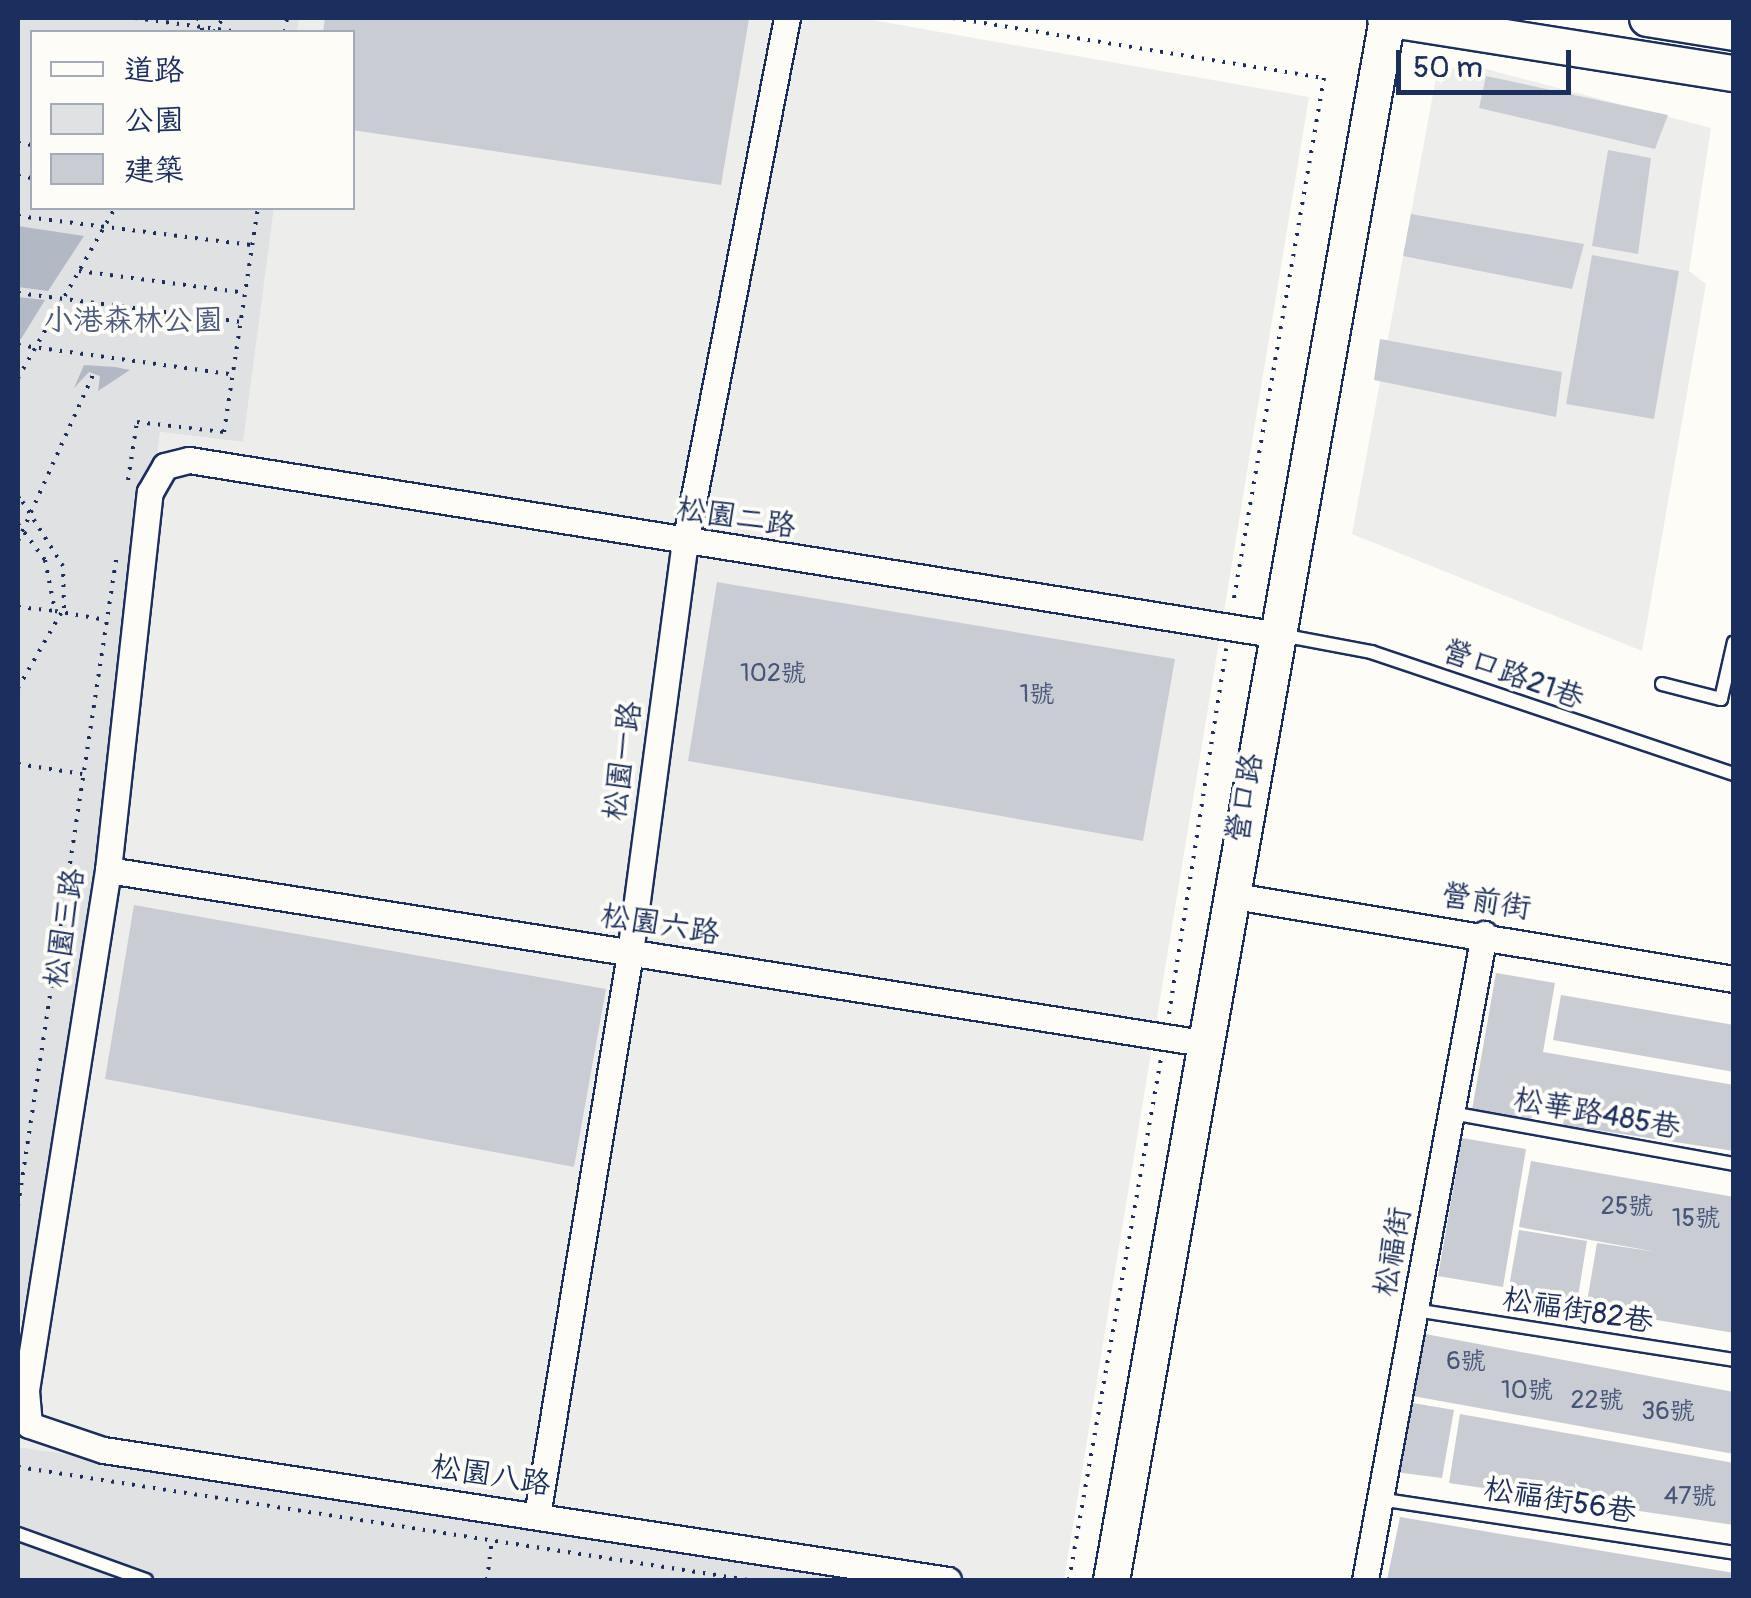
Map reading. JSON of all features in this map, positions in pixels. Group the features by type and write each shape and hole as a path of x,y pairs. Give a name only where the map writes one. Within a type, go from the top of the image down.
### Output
{"street":[{"name":"松園一路","path":"537,1516 630,953 685,543 787,18"},
{"path":"1386,18 1726,71 1730,26 1647,18"},
{"name":"營口路","path":"1111,1580 1228,895 1386,18"},
{"name":"松園二路","path":"189,460 685,543 1274,634"},
{"name":"松園三路","path":"29,1425 26,1390 108,870 150,492 165,466 189,460"},
{"name":"松園六路","path":"108,870 1202,1043"},
{"name":"營前街","path":"1228,895 1484,934 1734,979"},
{"name":"松福街","path":"1366,1580 1484,934"},
{"name":"松園八路","path":"29,1425 103,1450 948,1580"}],"lane":[{"name":"營口路21巷","path":"1274,634 1371,652 1734,774"},
{"path":"1662,684 1722,699 1734,642"},
{"name":"松華路485巷","path":"1451,1114 1734,1164"},
{"name":"松福街82巷","path":"1415,1310 1734,1360"},
{"name":"松福街56巷","path":"1379,1499 1734,1553"},
{"path":"18,1534 146,1580"}],"path":[{"path":"136,18 202,30 198,18"},
{"path":"953,18 1324,78 1229,625 1165,1038 1069,1580"},
{"path":"18,378 113,210"},
{"path":"18,216 252,245"},
{"path":"78,271 245,293"},
{"path":"18,293 240,322"},
{"path":"18,345 232,374"},
{"path":"18,541 20,526 93,375"},
{"path":"18,498 38,516 63,566 64,608 18,688"},
{"path":"20,526 45,560 55,611"},
{"path":"18,608 106,620"},
{"path":"18,764 83,774"},
{"path":"18,1467 748,1580"},
{"path":"487,1580 492,1540"}],"shaded area":[{"path":"299,18 861,18 1309,97 1064,1580 944,1580 18,1447 18,1336 108,870 160,432 242,442 274,210 355,210 355,30 297,30"},
{"path":"1467,64 1711,128 1689,271 1706,284 1642,651 1352,534 1437,72"},
{"path":"18,226 84,236 48,291 18,287"},
{"path":"18,297 45,300 21,339 18,339"},
{"path":"84,365 130,370 98,391 100,376 89,372 74,388"}],"green space":[{"name":"小港森林公園","path":"18,18 299,18 297,30 30,30 30,210 274,210 243,442 160,432 108,870 18,1336"},
{"path":"18,1447 944,1580 18,1580"}],"building":[{"path":"325,18 749,19 721,185 355,130 355,30 323,30"},
{"path":"1486,76 1668,115 1655,149 1479,108"},
{"path":"1608,150 1651,158 1638,254 1592,246"},
{"path":"1411,214 1584,244 1572,289 1403,256"},
{"path":"1592,255 1679,271 1654,419 1566,404"},
{"path":"1380,339 1562,372 1556,417 1374,380"},
{"path":"717,582 1175,659 1143,841 688,761"},
{"path":"134,905 606,989 574,1167 105,1079"},
{"path":"1496,973 1555,983 1543,1052 1734,1085 1734,1151 1563,1125 1568,1098 1536,1092 1531,1121 1472,1110"},
{"path":"1561,995 1734,1025 1734,1072 1553,1040"},
{"path":"1462,1138 1526,1149 1503,1287 1438,1276"},
{"path":"1531,1161 1734,1197 1734,1333 1586,1308 1597,1243 1657,1252 1519,1227"},
{"path":"1519,1230 1587,1241 1576,1309 1507,1298"},
{"path":"1420,1333 1734,1392 1734,1454 1407,1395"},
{"path":"1407,1402 1454,1410 1442,1478 1395,1472"},
{"path":"1460,1414 1734,1463 1734,1525 1449,1483"},
{"path":"1400,1517 1734,1573 1734,1580 1387,1580"}]}
